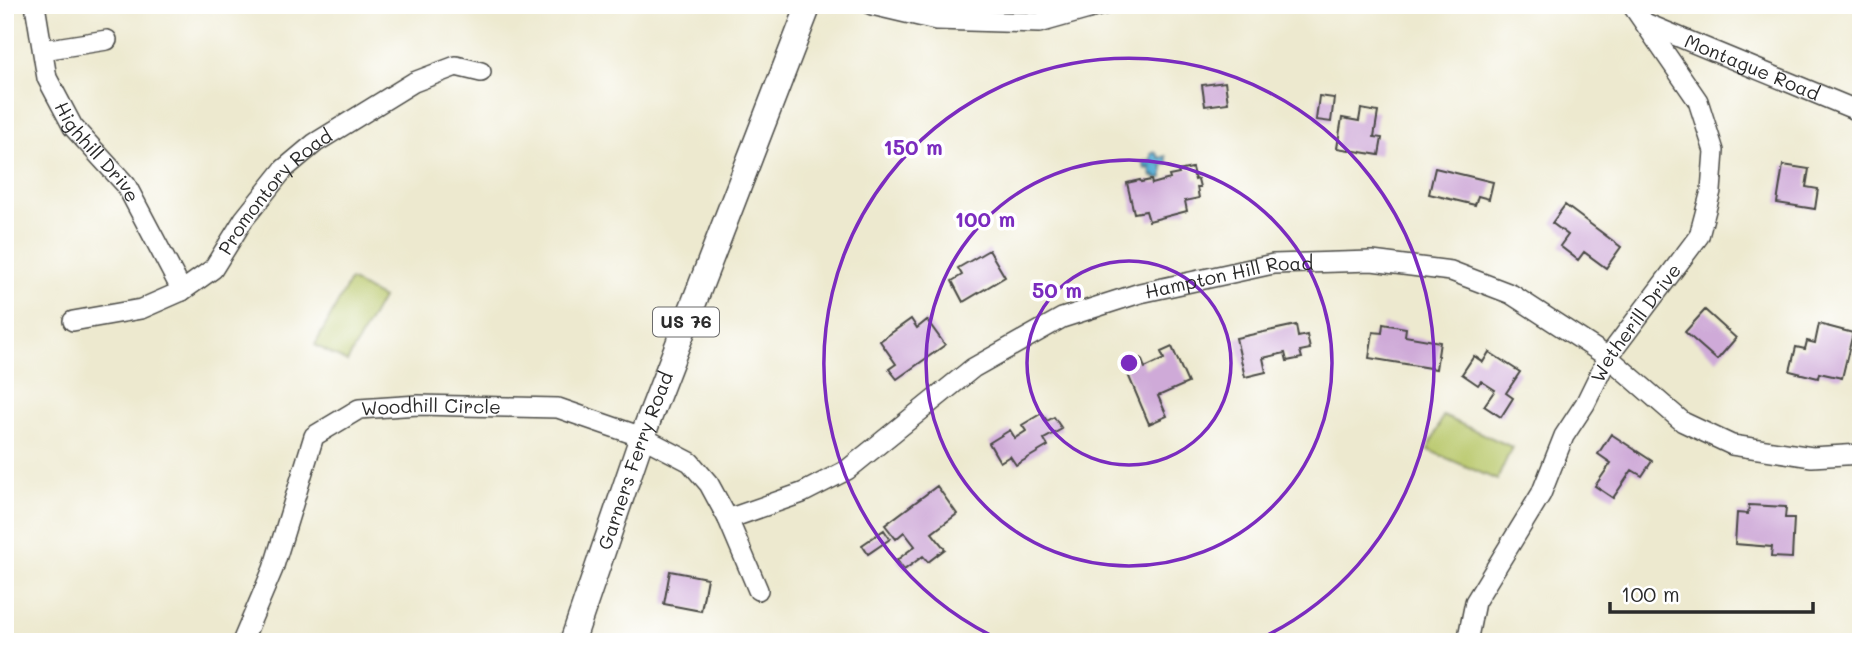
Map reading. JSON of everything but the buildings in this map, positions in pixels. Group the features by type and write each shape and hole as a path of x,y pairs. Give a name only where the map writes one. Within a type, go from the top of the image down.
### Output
{"main road":[{"name":"Garners Ferry Road","path":"572,642 642,437 809,5"}],"street":[{"name":"Highhill Drive","path":"35,5 47,78 72,127 125,185 182,291"},
{"path":"872,5 936,20 1039,23 1102,5"},
{"name":"Wetherill Drive","path":"1467,642 1475,602 1541,494 1564,436 1585,404 1608,357 1699,236 1711,191 1714,151 1698,100 1632,5"},
{"name":"Montague Road","path":"1644,22 1861,111"},
{"path":"43,50 107,40"},
{"name":"Promontory Road","path":"74,321 141,309 182,291 213,269 244,219 275,179 315,143 414,82 456,66 481,72"},
{"name":"Hampton Hill Road","path":"728,519 802,493 847,470 973,368 1062,318 1140,293 1273,264 1372,261 1451,271 1511,294 1608,357 1683,422 1732,445 1812,457 1861,454"},
{"name":"Woodhill Circle","path":"242,642 273,569 314,436 359,409 418,405 558,408 642,437"},
{"path":"642,437 690,462 709,484 728,519 758,590"}],"green space":[{"path":"350,280 382,298 347,362 315,345"},
{"path":"1443,416 1512,447 1497,480 1428,450"}],"water":[{"path":"1155,152 1160,158 1166,156 1168,164 1163,165 1163,178 1152,177 1150,168 1145,169 1143,162 1151,160 1151,154"}]}
